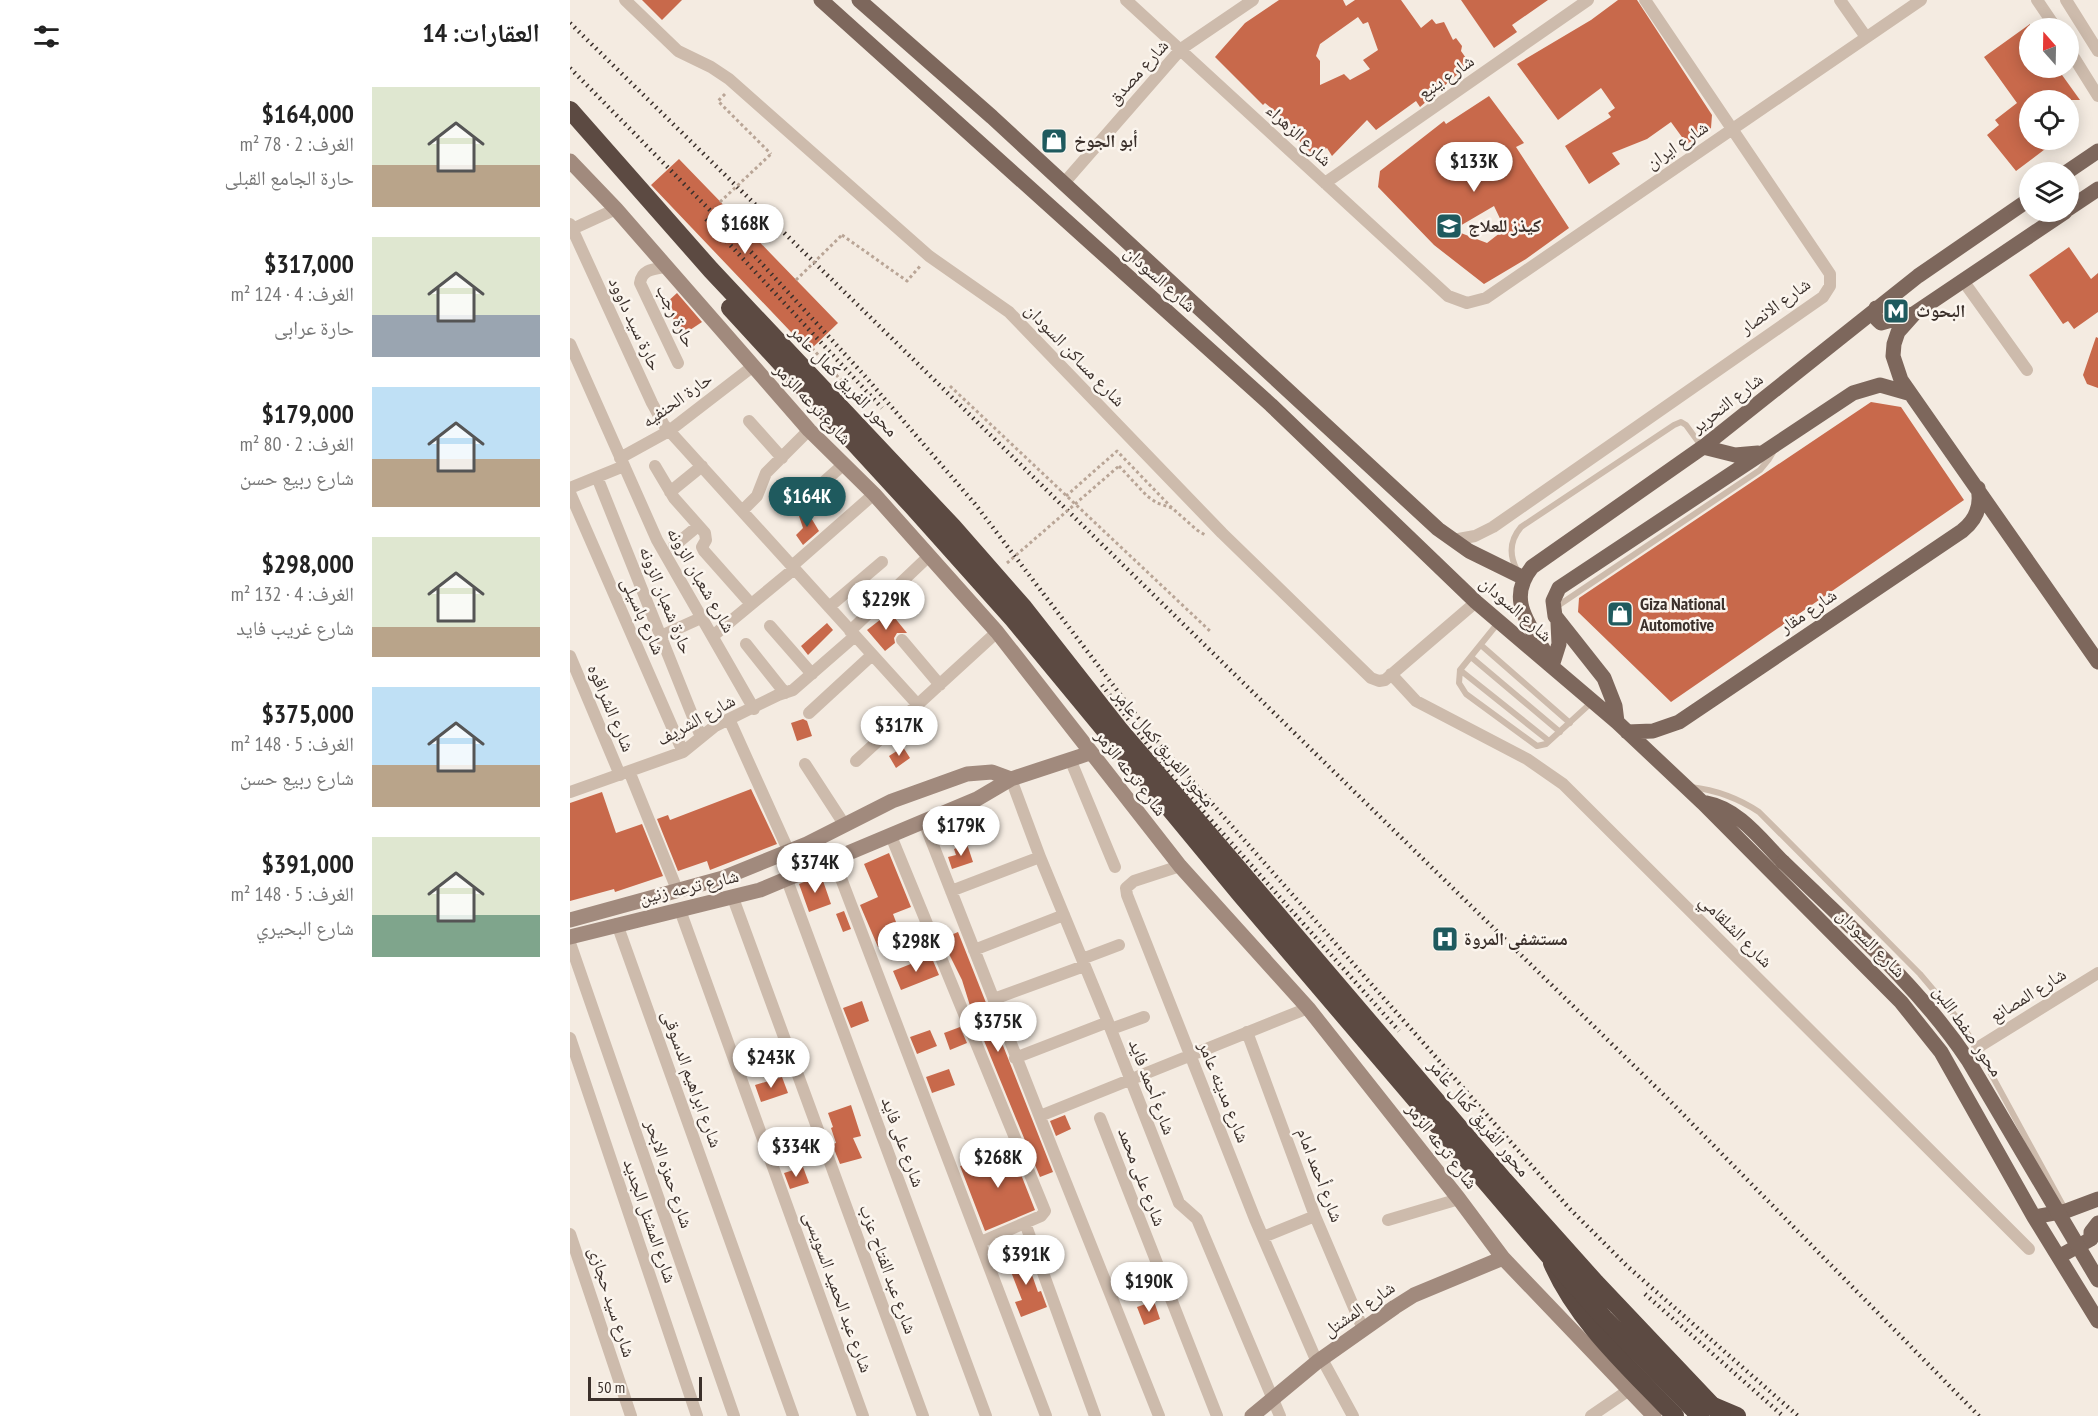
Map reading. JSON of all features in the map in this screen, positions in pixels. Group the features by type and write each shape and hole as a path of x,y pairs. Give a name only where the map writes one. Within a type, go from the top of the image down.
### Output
{"highway":[{"name":"محور الفريق كمال عامر","path":"570,110 711,270 961,536 1024,608 1119,729 1504,1180 1711,1412"},
{"name":"محور الفريق كمال عامر","path":"570,127 703,279 912,506 1033,643 1175,817 1604,1318 1711,1412"},
{"path":"1549,1256 1577,1307 1675,1416"},
{"path":"1711,1412 1737,1416"}],"main road":[{"name":"شارع السودان","path":"821,0 1271,405 1498,622 1622,727 1703,803 1917,1019 1941,1052 2034,1217 2098,1321"},
{"name":"شارع السودان","path":"859,0 1064,183 1453,540 1487,561 1524,578"},
{"path":"2079,164 2098,151"},
{"name":"شارع ترعه الزمر","path":"570,161 616,209 809,430 874,494 997,632 1180,866 1308,1008 1459,1198 1503,1258 1654,1416"},
{"path":"2079,202 2098,189"},
{"name":"شارع التحرير","path":"1524,578 1541,560 1703,447 1876,308 2019,206"},
{"path":"2050,222 1916,313 1898,332 1893,350 1895,369 1908,393 2095,651"},
{"path":"1876,308 1874,314 1881,323 1916,313"},
{"path":"1552,666 1559,644 1555,595 1563,583 1634,545 1705,498 1761,452 1862,389 1880,386 1908,393"},
{"path":"1703,447 1735,455 1761,452"},
{"name":"شارع مقار","path":"1622,727 1653,731 1678,722 1962,531 1974,520 1977,512 1980,496 1978,488"},
{"path":"1524,578 1519,602 1523,614 1552,666"},
{"path":"1556,616 1604,678 1622,727"},
{"name":"شارع ترعه زنين","path":"570,937 733,898 787,880 991,792 1011,779 1090,753"},
{"name":"شارع ترعه زنين","path":"570,920 723,878 789,852 892,801 967,774 992,772 1011,779"},
{"name":"محور صفط اللبن","path":"1703,803 1720,807 1737,816 1930,1007 1968,1060 2098,1280"},
{"path":"2034,1217 2066,1211 2098,1198"},
{"path":"2060,1256 2095,1244 2091,1232 2098,1223"},
{"name":"شارع المشتل","path":"1251,1416 1319,1361 1414,1295 1503,1258"}],"street":[{"name":"شارع مساكن السودان","path":"625,0 672,46 720,72 735,84 929,256 1008,312 1222,533 1371,678 1379,681 1391,674"},
{"name":"شارع الزهراء","path":"1126,0 1448,296"},
{"name":"شارع مصدق","path":"1064,183 1181,49 1252,0"},
{"name":"شارع ينبع","path":"1324,183 1588,0"},
{"name":"شارع الانصار","path":"1453,540 1475,536 1493,527 1827,292 1830,274 1645,0"},
{"path":"1840,0 1866,38"},
{"name":"شارع ايران","path":"1448,296 1467,303 1486,298 1921,0"},
{"path":"2037,0 2049,18"},
{"path":"2066,0 2098,51"},
{"path":"2079,66 2098,96"},
{"path":"571,228 616,209"},
{"name":"حارة سيد داوود","path":"571,228 657,416 918,705"},
{"name":"حارة رجب","path":"666,267 648,271 644,274 640,284 678,363"},
{"path":"1964,282 2027,370"},
{"name":"شارع شعبان الزونه","path":"570,344 657,540 714,635 754,709"},
{"name":"حارة الحنفيه","path":"570,488 597,477 669,431 752,367"},
{"path":"749,422 782,458"},
{"path":"742,511 757,496 766,473 809,430"},
{"path":"799,504 844,464"},
{"path":"655,466 670,492 706,537 703,549 751,604"},
{"path":"670,492 702,466"},
{"name":"حارة شعبان الزونه","path":"597,477 701,737"},
{"name":"شارع باسيلى","path":"570,494 683,752"},
{"path":"714,635 874,494"},
{"path":"674,546 698,526"},
{"name":"شارع الشريف","path":"570,792 683,752 715,726 793,690 812,674 929,556"},
{"path":"829,607 882,562"},
{"path":"1391,674 1476,602"},
{"path":"661,636 703,617"},
{"path":"770,626 812,674"},
{"path":"856,761 997,632"},
{"path":"902,640 940,685"},
{"path":"746,644 785,693"},
{"path":"809,713 872,655"},
{"name":"شارع الشراقوه","path":"570,656 678,892"},
{"name":"شارع الشلقامي","path":"1391,674 1416,701 1527,759 1563,784 2028,1249"},
{"path":"729,720 789,852"},
{"path":"1070,759 1115,867"},
{"path":"805,764 844,824"},
{"name":"شارع أحمد فايد","path":"1011,779 1179,1203 1197,1219 1280,1416"},
{"path":"924,822 1015,1058 1159,1416"},
{"path":"891,836 1044,1209 1042,1215 981,1242"},
{"path":"951,891 1040,857"},
{"path":"834,860 1046,1416"},
{"name":"شارع مدينه عامر","path":"1180,866 1134,881 1126,888 1263,1237 1319,1361 1353,1416"},
{"name":"شارع على فايد","path":"787,880 986,1416"},
{"name":"شارع عبد الفتاح عزب","path":"733,898 923,1416"},
{"name":"شارع عبد الحميد السويسى","path":"680,910 863,1416"},
{"path":"974,950 1064,915"},
{"name":"شارع ابراهيم الدسوقى","path":"617,924 794,1416"},
{"name":"شارع حمزه الابحر","path":"570,943 734,1416"},
{"path":"993,999 1083,963 1119,945"},
{"name":"شارع المصانع","path":"1977,1048 2098,973"},
{"path":"1040,1116 1308,1008"},
{"path":"1015,1058 1109,1025 1144,1017"},
{"name":"شارع أحمد امام","path":"1247,1032 1315,1216 1363,1329"},
{"name":"شارع المشتل الجديد","path":"570,1038 697,1416"},
{"name":"شارع على محمد","path":"1100,1119 1217,1416"},
{"path":"1389,1221 1459,1198"},
{"path":"1263,1237 1315,1216"},
{"path":"1025,1223 1095,1416"},
{"name":"شارع سيد حجازى","path":"570,1234 631,1416"},
{"path":"1591,1416 1629,1390"}],"lane":[{"path":"1524,578 1515,565 1511,551 1515,534 1521,527 1677,423 1686,425 1703,447"},
{"path":"1705,498 1760,470 1770,459 1777,443"},
{"path":"1498,622 1482,646 1460,670 1459,683 1466,694 1533,745 1542,746 1593,701"},
{"path":"1482,646 1570,723"},
{"path":"1472,657 1560,732"},
{"path":"1460,670 1550,741"},
{"path":"1686,787 1719,792 1759,812 1920,974 1958,1019 1977,1048 2066,1211"}],"path":[{"path":"720,201 771,154 718,101 735,84"},
{"path":"796,280 842,235 907,281 929,256"},
{"path":"812,348 857,398"},
{"path":"950,386 1211,632"},
{"path":"1066,496 1117,451 1172,508 1201,533 1211,536 1222,533"},
{"path":"1007,563 1119,466 1147,496 1157,503 1172,508"}],"building":[{"path":"642,0 682,0 662,20"},
{"path":"1279,0 1343,0 1346,6 1355,0 1401,0 1421,28 1432,19 1436,24 1444,22 1453,40 1456,38 1462,46 1461,51 1468,61 1467,66 1420,107 1416,101 1376,130 1367,120 1332,156 1327,148 1315,157 1289,130 1296,129 1265,103 1263,105 1215,57 1245,23","holes":["1358,17 1363,24 1368,22 1378,50 1363,60 1370,69 1350,80 1344,74 1320,85 1320,61 1316,56 1320,44"]},
{"path":"1461,0 1548,0 1512,25 1517,32 1494,48"},
{"path":"1618,0 1637,0 1712,115 1711,128 1687,144 1671,122 1647,139 1612,153 1620,164 1589,184 1565,146 1611,117 1608,113 1615,108 1601,88 1558,120 1517,64 1591,20"},
{"path":"2019,32 2019,78 2064,78 2073,90 2019,90 2019,150 2044,150 2028,162 2019,162 2019,169 2016,171 1987,135 1999,125 1995,120 2017,103 1984,57"},
{"path":"1489,96 1524,143 1516,147 1569,228 1526,259 1484,284 1434,245 1378,187 1380,171 1444,121 1446,124","holes":["1494,206 1505,229 1487,243 1453,230"]},
{"path":"679,159 838,323 809,351 651,185"},
{"path":"2069,247 2091,279 2098,273 2098,312 2074,329 2068,321 2063,324 2029,275"},
{"path":"677,293 702,322 681,336 666,303"},
{"path":"2096,337 2098,338 2098,388 2087,384 2083,375"},
{"path":"1871,402 1901,407 1964,500 1671,702 1578,612 1579,598"},
{"path":"807,511 819,531 803,545 796,535 803,528 799,516"},
{"path":"890,612 907,633 897,633 894,638 895,643 885,651 867,630"},
{"path":"827,623 833,630 808,655 801,646"},
{"path":"803,719 807,721 812,736 797,741 791,723"},
{"path":"903,747 910,758 896,768 889,756"},
{"path":"751,789 777,844 710,870 707,861 678,871 657,819 668,815 670,820"},
{"path":"602,792 616,833 642,824 663,876 615,892 614,889 570,901 570,803"},
{"path":"967,844 973,862 952,869 948,857 956,855 954,849"},
{"path":"889,853 911,907 893,914 902,938 878,947 860,905 878,897 864,864"},
{"path":"821,875 831,904 809,912 799,884"},
{"path":"844,911 851,929 843,932 836,914"},
{"path":"958,932 1053,1172 1040,1177 971,1009 962,980 947,950 949,949 944,938"},
{"path":"931,956 939,975 901,990 893,971"},
{"path":"862,1001 869,1021 851,1028 843,1008"},
{"path":"960,1027 967,1043 950,1050 944,1033"},
{"path":"930,1030 937,1046 917,1054 910,1037"},
{"path":"949,1069 955,1085 932,1093 926,1077"},
{"path":"782,1077 788,1093 761,1102 755,1085"},
{"path":"851,1105 861,1136 853,1138 862,1158 840,1164 832,1144 836,1143 828,1113"},
{"path":"1065,1115 1071,1129 1056,1136 1050,1121"},
{"path":"1011,1149 1035,1210 985,1231 960,1166"},
{"path":"803,1167 809,1183 790,1189 784,1173"},
{"path":"1024,1252 1038,1292 1041,1291 1047,1307 1021,1317 1015,1302 1022,1300 1006,1259"},
{"path":"1154,1301 1160,1319 1144,1325 1137,1307"}],"railway":[{"path":"570,23 1669,1100 1979,1416"},
{"path":"570,68 753,254 864,375 975,504 1148,731 1569,1208 1627,1266 1798,1416"},
{"path":"706,219 882,408"},
{"path":"1102,685 1170,774 1399,1031"},
{"path":"1645,1294 1783,1416"}],"place":[{"name":"أبو الجوخ","path":"1054,141"},
{"name":"كيذز للعلاج","path":"1449,226"},
{"name":"البحوث","path":"1896,311"},
{"name":"Giza National Automotive","path":"1620,614"},
{"name":"مستشفى المروة","path":"1445,939"}]}
